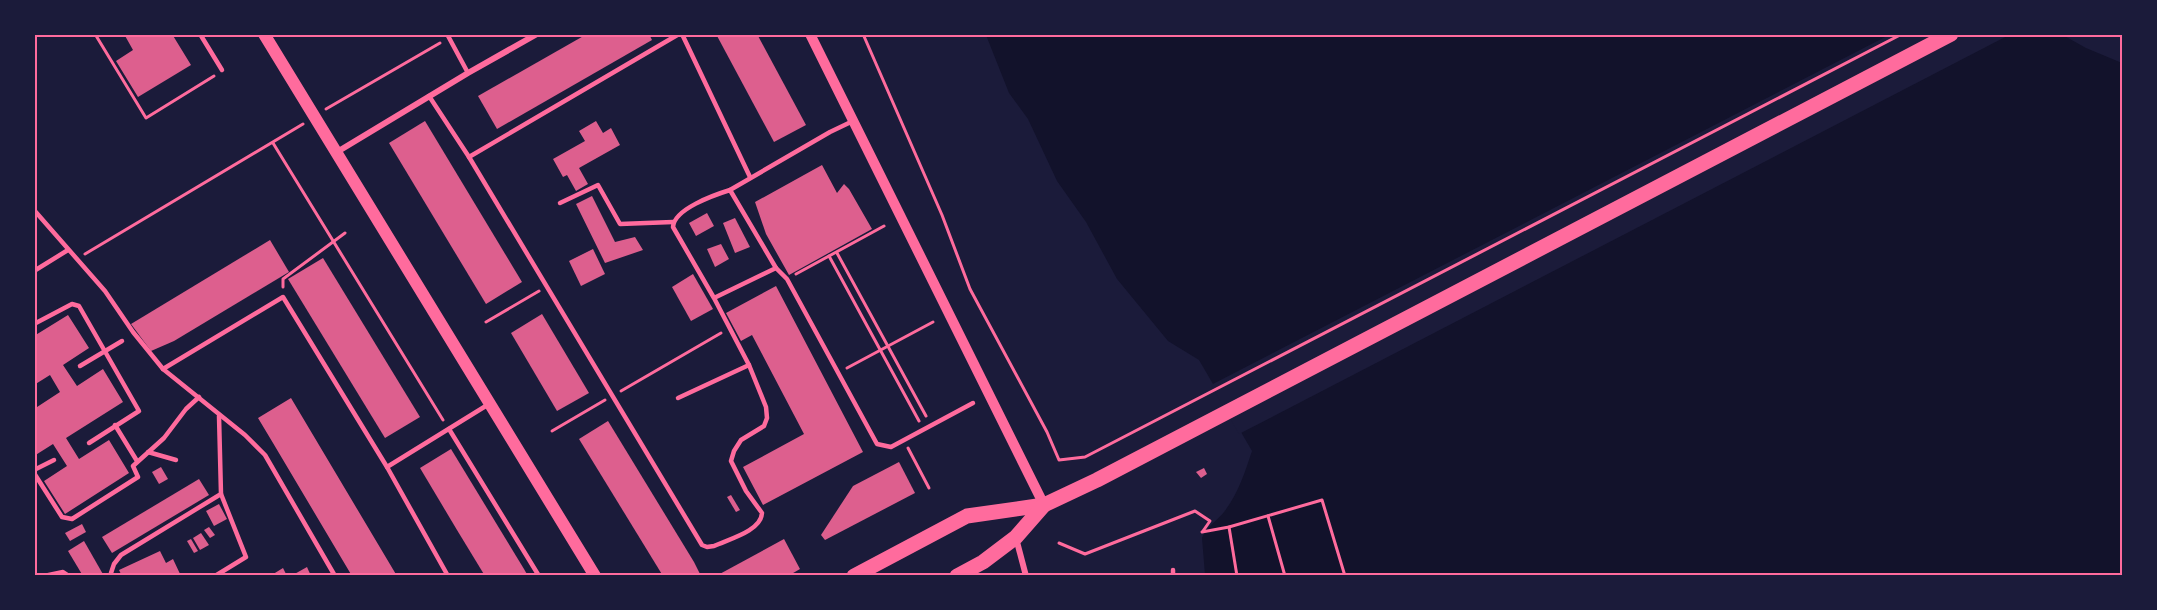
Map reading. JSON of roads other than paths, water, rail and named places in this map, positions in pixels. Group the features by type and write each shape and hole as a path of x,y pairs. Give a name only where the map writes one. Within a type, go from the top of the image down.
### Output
{"main road":[{"path":"264,34 595,576"},
{"path":"854,576 967,516 1044,505 1097,480 1951,34"},
{"path":"957,576 983,562 1016,537 1044,505"}],"street":[{"path":"336,152 537,34"},
{"path":"810,34 1044,505"},
{"path":"1016,537 1026,576"}],"lane":[{"path":"200,34 222,70"},
{"path":"469,157 680,34 750,177"},
{"path":"448,36 468,74"},
{"path":"429,96 469,157 702,545 707,547 714,546 756,526 762,519 762,513 746,491 730,461 741,440 764,426 767,418 766,407 749,365 673,227 673,222"},
{"path":"560,204 598,185 620,224 673,222 683,211 711,196 730,190 854,121"},
{"path":"730,190 776,268 787,279 877,444 891,447 973,403"},
{"path":"34,210 105,291 133,332 163,369 245,435 266,455 335,576"},
{"path":"34,271 68,250"},
{"path":"714,298 776,268"},
{"path":"163,369 283,297 387,467 448,576"},
{"path":"34,324 72,304 79,306 139,411 89,442"},
{"path":"80,366 122,341"},
{"path":"678,398 749,365"},
{"path":"54,460 34,472 62,517 72,519 138,477 133,466 164,438 186,409 199,397"},
{"path":"387,467 490,403"},
{"path":"216,576 246,557 221,494 219,416"},
{"path":"116,425 137,461"},
{"path":"449,429 539,576"},
{"path":"148,452 176,460"},
{"path":"112,576 114,564 121,555 221,494"},
{"path":"44,576 63,572 69,576"}]}
